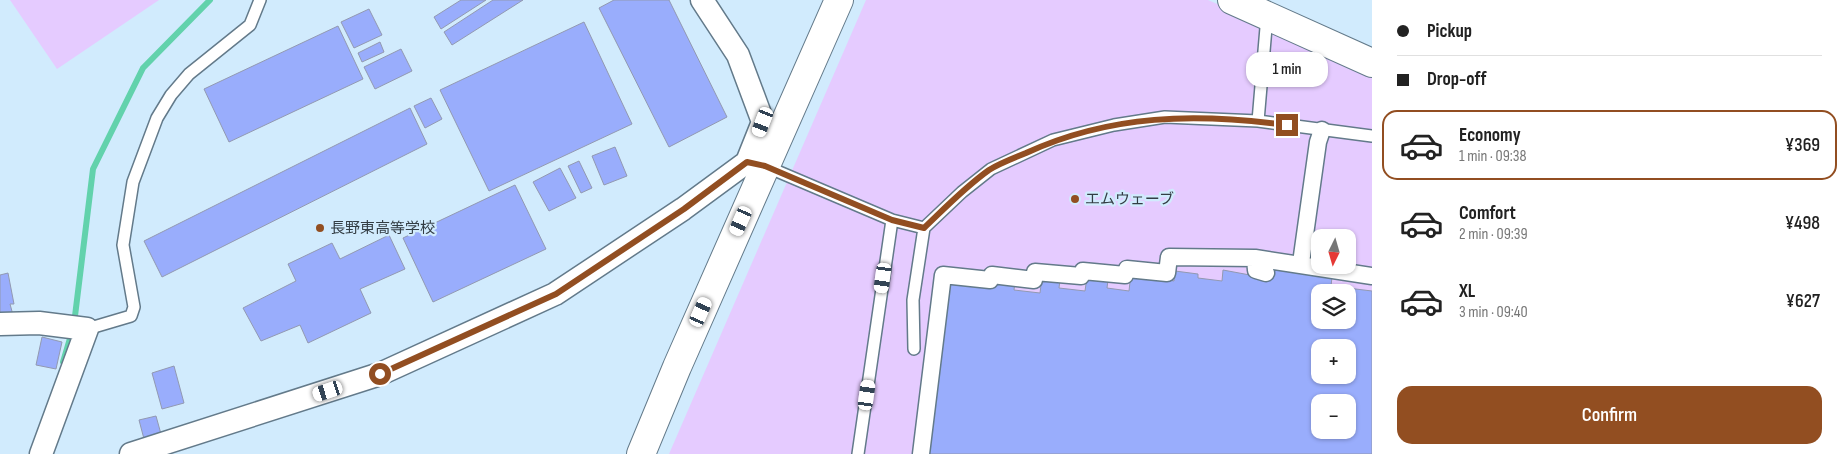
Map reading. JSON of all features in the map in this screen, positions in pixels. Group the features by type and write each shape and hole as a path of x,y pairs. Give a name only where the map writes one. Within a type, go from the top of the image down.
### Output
{"main road":[{"path":"641,454 756,164 839,0"},
{"path":"1232,0 1372,63"}],"street":[{"path":"131,454 380,374 556,294 684,209 756,164 763,122 738,55 702,0"},
{"path":"1301,264 1318,142 1322,130"},
{"path":"921,454 943,275 990,280 992,275 1034,280 1036,272 1081,276 1083,271 1125,275 1127,269 1167,273 1169,257 1255,258 1311,266"},
{"path":"1255,258 1256,270 1266,273"},
{"path":"1356,273 1372,276"},
{"path":"1332,280 1345,281 1346,274"},
{"path":"0,324 39,323 87,329 41,454"}],"lane":[{"path":"87,329 130,316 134,307 123,245 133,182 157,118 171,95 188,74 250,25 260,0"},
{"path":"1258,121 1268,16"},
{"path":"914,349 914,300 924,228 962,192 990,169 1053,140 1114,125 1165,117 1258,121 1372,136"},
{"path":"756,164 892,220 924,228"},
{"path":"858,454 892,220"}],"shaded area":[{"path":"10,0 159,0 57,69"},
{"name":"エムウェーブ","path":"866,0 1208,0 1372,72 1372,454 669,454"}],"building":[{"path":"461,0 486,0 441,29 434,17"},
{"path":"493,0 523,0 452,45 444,32"},
{"path":"614,0 669,0 727,117 669,147 599,8"},
{"path":"369,9 382,35 354,48 341,22"},
{"path":"584,22 632,124 489,191 440,90"},
{"path":"338,26 363,79 229,142 204,89"},
{"path":"380,42 384,52 362,62 358,53"},
{"path":"401,49 412,71 375,89 364,67"},
{"path":"431,98 442,119 425,128 414,106"},
{"path":"410,108 427,144 162,277 144,241"},
{"path":"615,147 627,176 604,185 592,156"},
{"path":"579,161 592,188 581,193 568,166"},
{"path":"560,168 576,198 549,211 533,182"},
{"path":"515,185 546,249 433,302 403,238"},
{"path":"389,235 405,269 360,289 371,313 308,343 300,325 261,341 243,308 296,281 288,264 332,243 340,259"},
{"path":"1267,269 1332,277 1331,284 1311,284 1311,329 1356,329 1356,289 1372,291 1372,454 927,454 948,282 994,280 1015,282 1014,290 1040,293 1042,277 1060,280 1059,288 1085,291 1087,277 1108,280 1107,288 1129,291 1131,273 1174,281 1175,271 1198,274 1198,278 1222,281 1223,270 1266,278"},
{"path":"8,273 14,304 10,304 13,315 0,318 0,275"},
{"path":"42,337 62,342 56,369 36,365"},
{"path":"174,366 184,403 162,409 152,373"},
{"path":"156,416 161,434 144,439 139,420"}],"waterway":[{"path":"75,316 93,169 143,68 210,0"},
{"path":"63,362 71,335"}],"place":[{"name":"エムウェーブ","path":"1075,199"},
{"name":"長野東高等学校","path":"320,228"}],"route":[{"path":"380,374 556,294 684,209 747,162 765,166 892,220 924,228 962,192 990,169 1053,140 1114,125 1165,117 1258,121 1287,125"}]}
